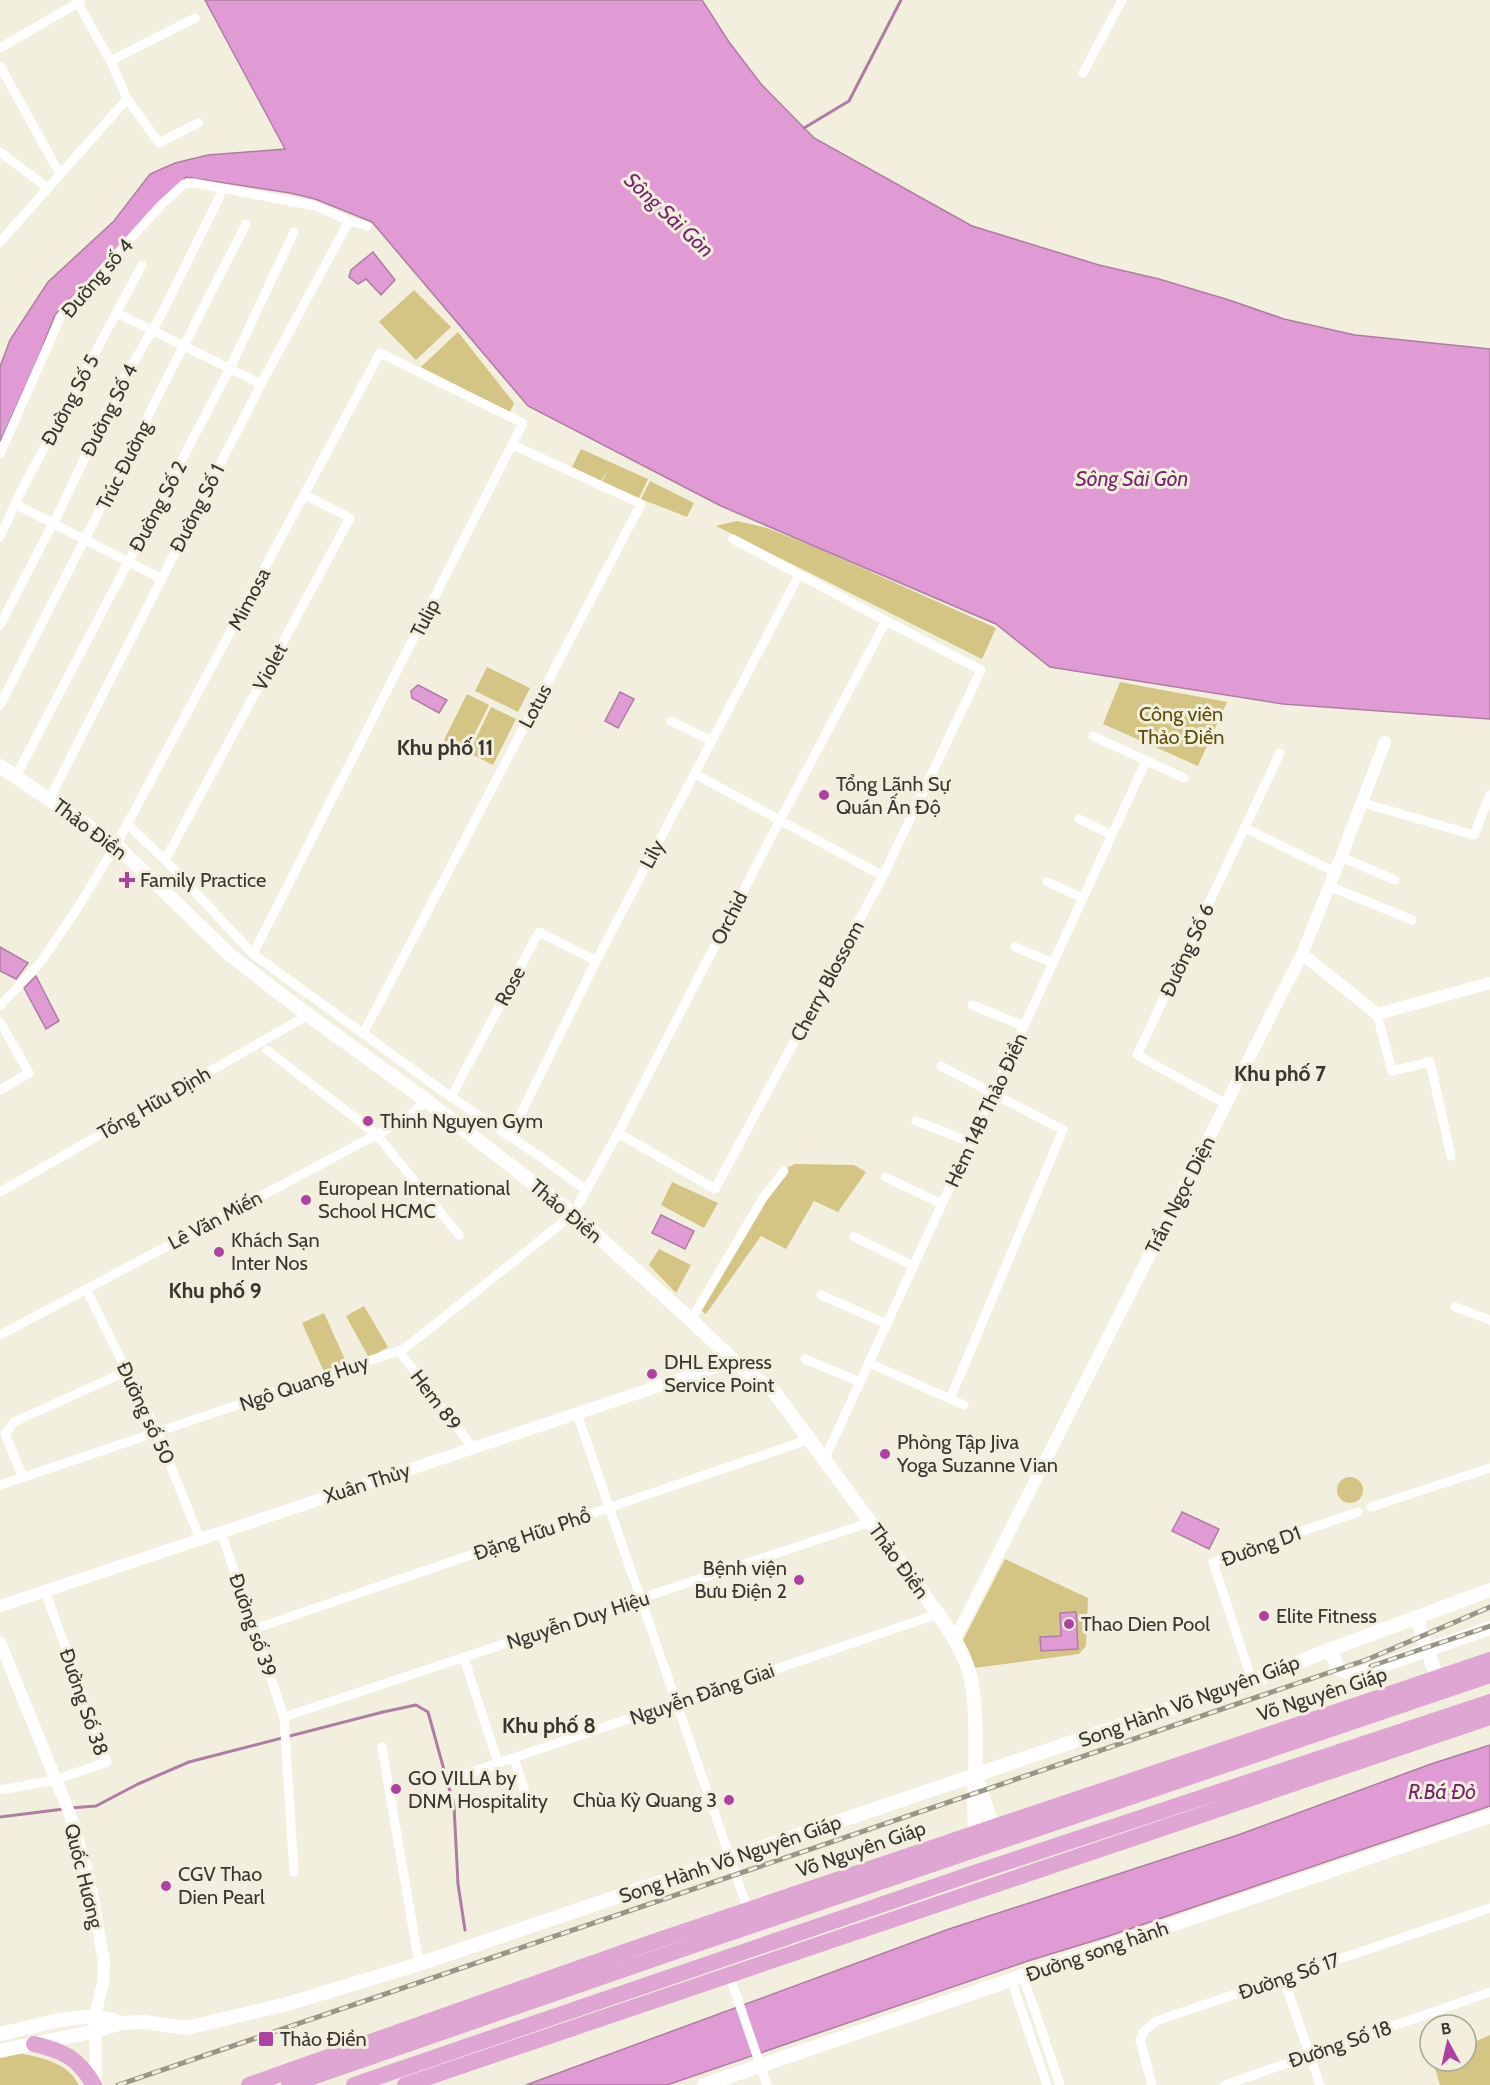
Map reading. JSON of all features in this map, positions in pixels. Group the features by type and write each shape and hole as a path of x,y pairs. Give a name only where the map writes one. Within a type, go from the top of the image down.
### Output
{"highway":[{"name":"Võ Nguyên Giáp","path":"249,2085 348,2048 993,1826 1490,1660"},
{"name":"Võ Nguyên Giáp","path":"289,2085 731,1932 1490,1675"},
{"path":"354,2085 971,1874 1490,1702"},
{"path":"405,2085 1490,1717"},
{"path":"34,2044 52,2048 80,2063 95,2085"}],"main road":[{"name":"Thảo Điền","path":"0,766 116,845 230,955 308,1015 428,1101 573,1214 692,1320 734,1361 776,1393 955,1639 970,1675 973,1694 975,1776 973,1811 976,1832"},
{"name":"Song Hành Võ Nguyên Giáp","path":"0,2051 121,2024 144,2022 186,2028 287,2004 419,1964 1252,1681 1490,1590"},
{"path":"1416,1617 1437,1678"},
{"path":"1329,1650 1338,1669 1355,1675 1490,1628"},
{"name":"Thảo Điền","path":"975,1776 993,1826"},
{"name":"Đường song hành","path":"704,2085 759,2061 1017,1978 1490,1816"},
{"name":"Song Hành Võ Nguyên Giáp","path":"0,2034 69,2019 96,2016 121,2024"}],"street":[{"path":"1083,73 1122,0"},
{"path":"0,48 79,1 127,99 159,143 198,123"},
{"path":"110,61 195,18"},
{"path":"0,66 60,174"},
{"path":"0,242 127,99"},
{"path":"0,152 48,189"},
{"name":"Đường số 4","path":"0,454 61,316 78,295 129,243 160,206 184,184 194,183 223,191"},
{"path":"223,191 316,206 367,226"},
{"name":"Đường Số 4","path":"0,625 54,523 113,398 152,329 223,191"},
{"name":"Đường Số 1","path":"50,798 261,384 349,220"},
{"name":"Trúc Đường","path":"0,705 246,224"},
{"name":"Đường Số 2","path":"16,777 230,368 294,232"},
{"name":"Đường Số 5","path":"0,537 15,504 142,265"},
{"path":"117,313 261,384"},
{"name":"Tulip","path":"253,954 523,423 380,354"},
{"name":"Mimosa","path":"0,1006 40,963 116,845 380,354"},
{"name":"Lotus","path":"363,1032 641,504 513,445"},
{"name":"Violet","path":"165,860 350,518 305,495"},
{"path":"15,504 162,579"},
{"path":"733,539 886,621"},
{"name":"Lily","path":"510,1136 596,961 799,575"},
{"name":"Cherry Blossom","path":"618,1133 715,1189 883,876 981,670 886,621"},
{"name":"Orchid","path":"573,1214 618,1133 886,621"},
{"path":"671,721 712,741"},
{"path":"1093,736 1184,778"},
{"name":"Trần Ngọc Diện","path":"955,1639 1302,954 1385,742"},
{"name":"Đường Số 6","path":"1226,1104 1137,1055 1280,753"},
{"name":"Hẻm 14B Thảo Điền","path":"825,1458 1146,761"},
{"path":"694,774 883,876"},
{"path":"1363,803 1474,835 1490,795"},
{"path":"1079,819 1112,835"},
{"path":"127,824 165,860 253,954 451,1097 586,1190"},
{"path":"1245,828 1335,872"},
{"path":"1341,858 1395,880"},
{"path":"1047,882 1083,898"},
{"path":"1329,886 1412,920"},
{"name":"Rose","path":"451,1097 539,932 596,961"},
{"path":"1015,947 1053,963"},
{"path":"1302,954 1377,1014 1392,1071 1430,1062 1451,1156"},
{"path":"1377,1014 1490,983"},
{"path":"972,1005 1024,1026"},
{"name":"Tống Hữu Định","path":"0,1192 308,1015"},
{"path":"0,1022 29,1073 0,1090"},
{"path":"267,1050 376,1134 459,1234"},
{"path":"941,1066 1063,1130 950,1399"},
{"name":"Lê Văn Miến","path":"0,1335 402,1121 428,1101"},
{"path":"916,1121 971,1142"},
{"path":"692,1320 763,1198 784,1171"},
{"path":"885,1177 942,1204"},
{"name":"Ngô Quang Huy","path":"0,1485 404,1349 573,1214"},
{"path":"854,1238 914,1266"},
{"name":"Đường số 50","path":"87,1289 157,1432 200,1539"},
{"path":"821,1295 887,1324"},
{"path":"1455,1307 1490,1320"},
{"name":"Hem 89","path":"399,1351 473,1448"},
{"path":"805,1359 860,1382"},
{"name":"Xuân Thủy","path":"0,1606 734,1361"},
{"path":"869,1363 964,1405"},
{"path":"23,1477 5,1434 14,1422 127,1371"},
{"path":"577,1414 748,1910"},
{"name":"Đặng Hữu Phổ","path":"254,1629 810,1439"},
{"path":"1371,1507 1490,1468"},
{"name":"Đường D1","path":"1252,1681 1213,1562 1358,1512"},
{"name":"Nguyễn Duy Hiệu","path":"284,1722 464,1658 871,1522"},
{"name":"Đường số 39","path":"221,1532 284,1722 294,1872"},
{"name":"Đường Số 38","path":"45,1591 107,1762 55,1780"},
{"name":"Nguyễn Đăng Giai","path":"466,1774 938,1614"},
{"name":"Quốc Hương","path":"0,1642 70,1817 89,1878 104,1962 104,1982 96,2016 95,2085"},
{"path":"464,1658 498,1763"},
{"path":"382,1747 419,1964"},
{"path":"514,1758 529,1805"},
{"path":"0,1790 55,1780"},
{"name":"Đường Số 17","path":"1152,2085 1145,2066 1140,2040 1144,2031 1155,2021 1490,1908"},
{"path":"729,1974 767,2085"},
{"path":"1283,1977 1320,2085"},
{"path":"1017,1978 1048,2049 1060,2085"},
{"path":"1017,1978 1047,2085"},
{"name":"Đường Số 18","path":"1225,2085 1490,1992"},
{"path":"1036,2052 1048,2049"}],"green space":[{"path":"414,290 451,327 416,360 379,322"},
{"path":"458,332 514,403 510,412 421,367"},
{"path":"581,449 648,479 639,498 602,482 607,471 601,481 572,467"},
{"path":"650,481 694,503 687,517 641,499"},
{"path":"737,521 767,528 815,547 996,628 982,659 716,526"},
{"path":"487,667 530,688 518,712 475,691"},
{"name":"Công viên Thảo Điền","path":"1120,682 1227,702 1198,766 1103,724"},
{"path":"467,694 489,705 466,751 444,740"},
{"path":"491,707 516,719 493,765 469,753"},
{"path":"795,1164 854,1165 866,1172 838,1212 814,1201 786,1249 761,1236 706,1314 699,1309 782,1170"},
{"path":"672,1182 718,1203 704,1228 661,1205"},
{"path":"659,1249 691,1265 676,1293 649,1265"},
{"path":"364,1306 388,1347 369,1358 346,1316"},
{"path":"324,1313 347,1364 325,1374 302,1323"},
{"path":"1350,1477 1359,1481 1363,1490 1359,1499 1350,1503 1341,1499 1337,1490 1341,1481"},
{"path":"1005,1559 1088,1598 1086,1646 1079,1654 974,1668 963,1640"},
{"path":"1490,2035 1490,2085 1440,2085 1436,2073 1478,2073 1478,2040"},
{"path":"11,2051 41,2058 58,2065 73,2076 79,2085 0,2085 0,2054"}],"water":[{"name":"Sông Sài Gòn","path":"205,0 702,0 729,42 761,84 814,138 972,226 1099,265 1159,279 1284,319 1355,335 1490,349 1490,719 1283,704 1050,667 996,624 721,506 528,406 372,222 315,199 290,193 186,177 55,315 0,442 0,367 10,340 48,282 114,221 150,174 175,163 208,155 285,149"},
{"path":"373,252 395,280 381,295 366,279 358,284 349,277 351,270"},
{"path":"418,685 447,700 439,713 412,698 411,691"},
{"path":"620,692 634,699 618,728 605,721"},
{"path":"0,947 28,963 16,979 0,971"},
{"path":"36,976 59,1021 46,1029 24,988"},
{"path":"661,1215 694,1231 685,1249 652,1233"},
{"path":"1182,1512 1219,1529 1209,1549 1172,1531"},
{"name":"Thao Dien Pool","path":"1076,1612 1078,1649 1041,1651 1040,1637 1061,1636 1060,1613"},
{"name":"R.Bá Đỏ","path":"1490,1745 1490,1806 667,2085 526,2085 949,1929 1238,1835 1431,1764"}],"waterway":[{"path":"804,128 849,101 901,0"},
{"path":"70,1808 96,1806 138,1784 189,1762 416,1705 428,1712 454,1806 458,1884 465,1930"},
{"path":"0,1817 64,1809"}],"railway":[{"path":"118,2085 1366,1660 1490,1607"},
{"path":"1371,1666 1490,1626"}],"place":[{"name":"Tổng Lãnh Sự Quán Ấn Độ","path":"824,795"},
{"name":"Family Practice","path":"127,880"},
{"name":"Thinh Nguyen Gym","path":"368,1121"},
{"name":"European International School HCMC","path":"306,1200"},
{"name":"Khách Sạn Inter Nos","path":"219,1252"},
{"name":"DHL Express Service Point","path":"652,1374"},
{"name":"Phòng Tập Jiva Yoga Suzanne Vian","path":"885,1454"},
{"name":"Bệnh viện Bưu Điện 2","path":"799,1580"},
{"name":"Elite Fitness","path":"1264,1616"},
{"name":"Thao Dien Pool","path":"1069,1624"},
{"name":"GO VILLA by DNM Hospitality","path":"396,1789"},
{"name":"Chùa Kỳ Quang 3","path":"729,1800"},
{"name":"CGV Thao Dien Pearl","path":"166,1886"},
{"name":"Thảo Điền","path":"266,2039"}],"district":[{"name":"Khu phố 11","path":"445,748"},
{"name":"Khu phố 7","path":"1280,1074"},
{"name":"Khu phố 9","path":"215,1291"},
{"name":"Khu phố 8","path":"549,1726"}]}
